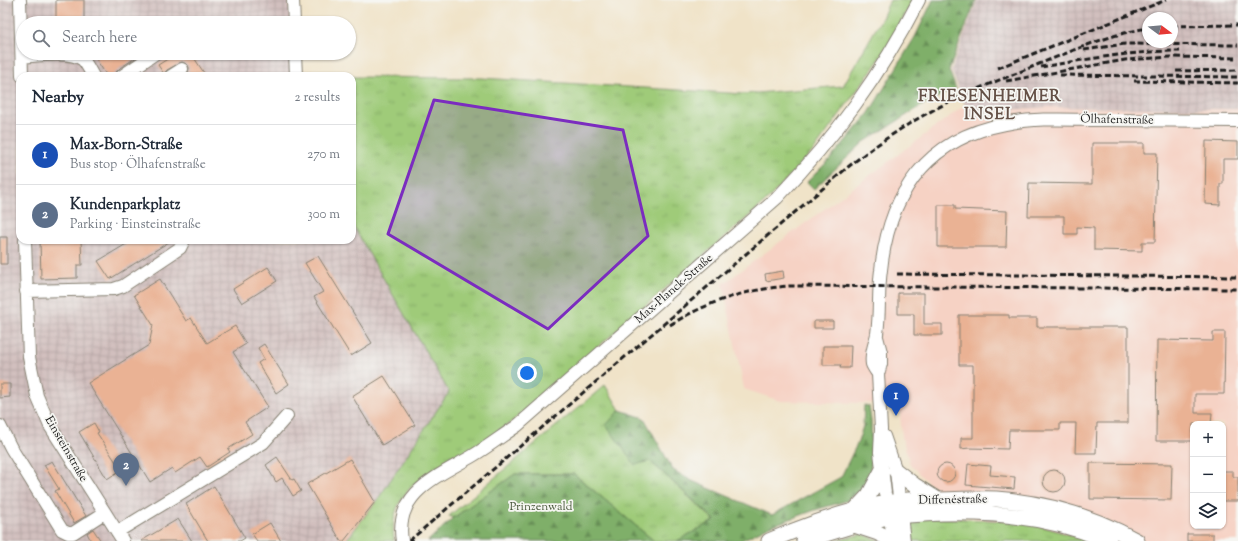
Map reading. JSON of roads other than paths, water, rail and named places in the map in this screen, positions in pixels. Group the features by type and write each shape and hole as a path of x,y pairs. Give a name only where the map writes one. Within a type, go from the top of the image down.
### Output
{"main road":[{"path":"894,541 878,533 855,517 869,495 889,471 938,500"},
{"name":"Diffenéstraße","path":"769,541 808,524 855,517 938,500 996,499 1037,505 1072,513 1101,523 1137,541"},
{"name":"Diffenéstraße","path":"895,509 994,514 1028,518 1068,526 1108,541"},
{"name":"Diffenéstraße","path":"804,541 855,517"}],"street":[{"path":"20,0 21,16"},
{"path":"293,0 294,16"},
{"name":"Max-Planck-Straße","path":"402,541 400,529 405,509 415,493 432,479 476,454 517,426 777,198 809,164 838,129 867,90 894,46 919,0"},
{"path":"22,60 22,72"},
{"path":"82,60 91,72"},
{"path":"128,72 146,60"},
{"path":"295,60 296,72"},
{"path":"177,72 182,69"},
{"name":"Ölhafenstraße","path":"895,509 889,471 880,452 881,429 878,374 881,364 881,352 877,334 878,292 882,258 887,235 895,209 911,180 930,159 944,147 964,136 984,129 1024,121 1238,121"},
{"name":"Einsteinstraße","path":"26,244 26,291 29,357 37,396 50,426 120,537 263,443 287,416"},
{"path":"26,291 114,289 123,286 180,248 182,244"},
{"path":"0,426 15,455 62,530 68,533 73,533 104,513"},
{"path":"894,541 895,509"},
{"path":"895,509 904,541"}],"railway":[{"path":"998,68 1166,0"},
{"path":"1178,26 1238,25"},
{"path":"409,541 848,167 873,148 913,122 955,99 1093,43 1120,34 1142,29"},
{"path":"1084,50 1125,44 1238,45"},
{"path":"1041,67 1093,58 1162,51 1180,51"},
{"path":"1006,81 1125,60 1171,57 1238,58"},
{"path":"1176,71 1238,70"},
{"path":"1060,75 1238,77"},
{"path":"1134,81 1238,83"},
{"path":"897,274 1238,277"},
{"path":"670,325 698,310 727,298 758,290 790,286 1238,289"}],"place":[{"name":"Max-Born-Straße","path":"896,416"},
{"name":"Kundenparkplatz","path":"126,486"}],"district":[{"name":"FRIESENHEIMER INSEL","path":"990,106"}],"park label":[{"name":"Prinzenwald","path":"541,507"}]}
